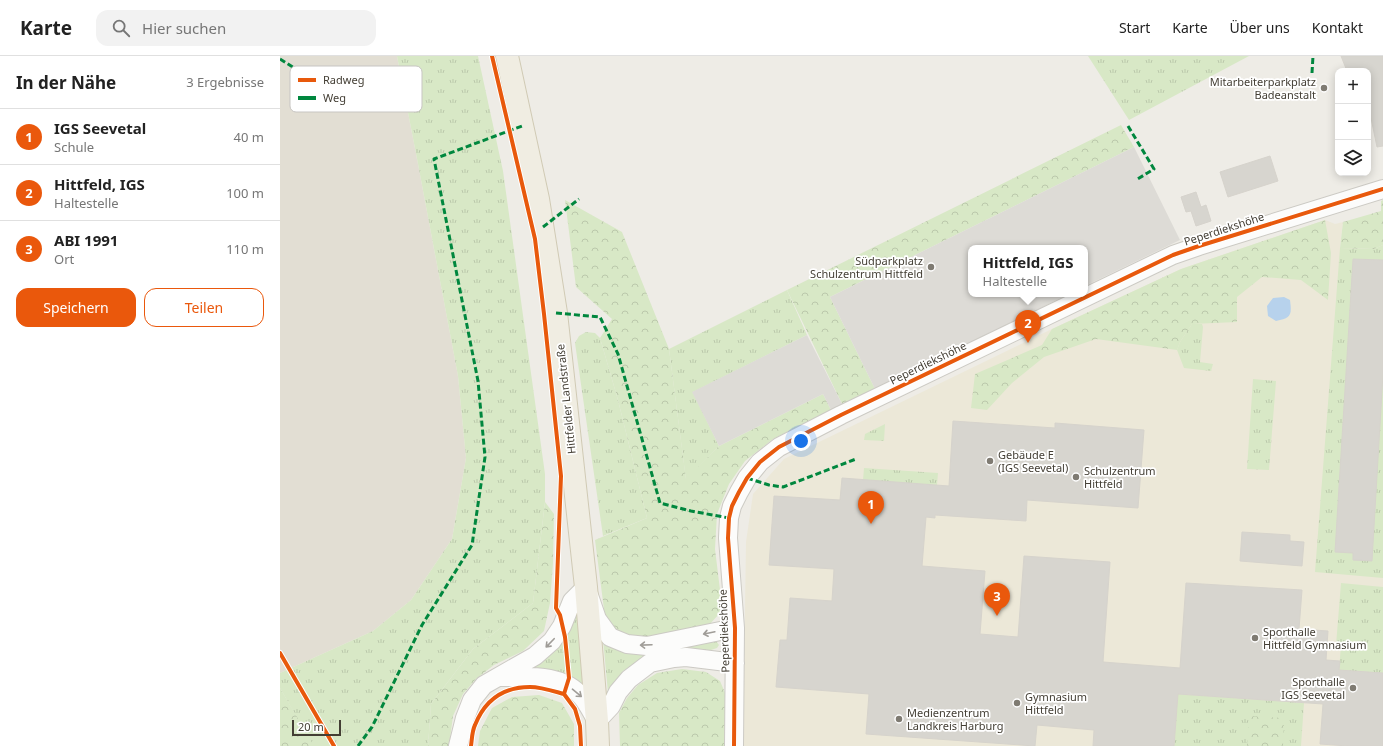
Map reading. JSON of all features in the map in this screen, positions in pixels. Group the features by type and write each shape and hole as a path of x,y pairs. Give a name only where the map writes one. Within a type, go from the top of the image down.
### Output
{"main road":[{"name":"Hittfelder Landstraße","path":"507,56 538,199 556,313 586,587 598,746"}],"street":[{"name":"Peperdiekshöhe","path":"1088,296 1173,255 1383,189"},
{"name":"Peperdiekshöhe","path":"734,746 735,628 728,538 729,518 732,506 747,478 760,462 779,446 846,412 1086,297"},
{"name":"Peperdiekshöhe","path":"586,587 598,619 610,637 627,644 647,646 735,628"},
{"path":"458,746 465,718 472,700 484,685 536,656 552,641 562,626 572,601 586,587"},
{"name":"Peperdiekshöhe","path":"597,721 611,706 618,692 629,679 650,663 686,657 735,663"},
{"path":"500,677 533,676 554,679 566,685 581,696 597,721"}],"shaded area":[{"path":"280,56 397,56 399,66 290,66 290,112 408,112 458,376 466,458 452,539 411,600 373,631 280,673"},
{"name":"Südparkplatz Schulzentrum Hittfeld","path":"1134,147 1180,240 1088,285 1088,245 968,245 968,297 1063,297 875,389 830,297"},
{"name":"Schulzentrum Hittfeld","path":"1325,220 1335,224 1343,222 1340,248 1374,249 1383,245 1383,746 743,746 746,542 753,494 784,459 1052,329 1181,269"},
{"path":"807,335 842,404 831,410 823,394 719,446 692,392"}],"green space":[{"path":"397,56 478,56 503,171 545,474 545,502 533,603 473,649 431,704 428,746 313,746 280,688 280,673 373,631 411,600 452,539 466,458 458,376 408,112 422,112 422,66 399,66"},
{"path":"1088,56 1249,56 1129,120"},
{"path":"1121,125 1134,147 830,297 875,389 842,404 787,290"},
{"path":"565,200 622,232 669,349 686,479 719,446 823,394 831,410 773,439 745,461 729,484 717,514 715,549 721,598 720,613 709,625 647,639 627,637 614,631 605,617 595,540 647,518 618,400 600,338 612,319 576,287"},
{"path":"1383,200 1383,245 1374,249 1340,248 1343,222 1381,211 1381,201"},
{"path":"1325,220 1331,253 1328,300 1301,280 1262,277 1237,297 1237,322 1192,324 1180,342 1177,350 1096,339 1044,357 1012,383 987,410 971,408 975,374 1042,345 1052,329 1181,269"},
{"path":"1383,245 1383,578 1315,572 1340,248 1374,249"},
{"path":"787,290 807,335 693,392 719,446 686,480 669,349"},
{"path":"1192,324 1202,324 1200,362 1213,364 1211,371 1184,368 1177,350 1180,342"},
{"path":"586,332 595,333 600,338 618,400 647,518 603,536 575,343 579,336"},
{"path":"1253,379 1276,381 1269,470 1247,469"},
{"path":"885,424 884,441 864,440 865,434"},
{"path":"864,468 938,473 937,485 863,480"},
{"path":"545,502 554,514 553,563 550,603 544,631 523,651 494,665 476,679 463,694 453,716 449,746 428,746 431,704 473,649 533,603"},
{"path":"1341,583 1383,587 1383,673 1339,670 1341,645 1336,645"},
{"path":"577,614 584,687 563,675 525,670 536,665 552,654 567,633"},
{"path":"603,639 716,641 719,645 717,648 711,650 668,651 646,657 623,671 608,693"},
{"path":"682,669 706,672 720,681 726,695 724,746 620,746 619,713 627,698 638,685 657,673"},
{"path":"280,688 314,746 280,746"},
{"path":"1178,694 1304,703 1301,746 1174,746"},
{"path":"539,695 562,703 574,724 574,746 478,746 480,731 492,708 512,697"},
{"path":"1249,716 1284,718 1283,746 1247,746"}],"water":[{"path":"1284,297 1290,300 1290,313 1285,319 1276,321 1268,316 1267,306 1273,298"}],"building":[{"path":"1341,56 1383,56 1383,146 1377,147 1371,118 1371,68 1346,68"},
{"path":"1270,156 1278,181 1228,197 1220,172"},
{"path":"1196,192 1201,207 1206,205 1211,221 1196,226 1191,211 1186,212 1181,197"},
{"path":"1353,259 1383,260 1383,374 1372,561 1353,560 1353,553 1335,552"},
{"path":"953,421 1055,428 1055,423 1144,430 1138,508 1027,500 1026,521 935,515 935,518 926,517 922,566 985,571 980,634 1018,637 1024,556 1110,562 1103,662 1180,668 1186,583 1302,590 1299,629 1328,631 1326,660 1340,661 1339,670 1383,673 1383,746 1320,744 1323,704 1178,694 1174,746 1093,746 1094,730 1037,725 1035,746 866,734 869,694 776,687 780,640 787,640 790,598 832,601 834,569 769,565 774,496 840,500 842,478 949,486"},
{"path":"1242,532 1290,535 1290,541 1304,542 1302,566 1240,561"}],"marked path":[{"path":"1312,73 1313,56"},
{"path":"280,59 291,66"},
{"path":"358,746 372,727 422,625 472,545 485,457 478,381 434,159 522,126"},
{"path":"1128,126 1154,169 1136,180"},
{"path":"543,227 579,199"},
{"path":"556,313 600,317 618,354 660,503 691,511 729,518"},
{"path":"747,478 769,485 783,487 856,459"}],"cycle path":[{"path":"492,56 535,239 544,314 561,476 556,608 560,615 565,637 569,678 564,694"},
{"path":"1088,296 1173,255 1383,189"},
{"path":"734,746 735,628 728,538 729,518 732,506 747,478 760,462 779,447 841,415 1086,297"},
{"path":"280,653 334,746"},
{"path":"471,746 475,725 479,716 490,702 504,692 512,689 530,687 543,688 564,694 575,709 580,726 581,746"}],"place":[{"name":"Mitarbeiterparkplatz Badeanstalt","path":"1324,88"},
{"name":"Südparkplatz Schulzentrum Hittfeld","path":"931,267"},
{"name":"Hittfeld, IGS","path":"1028,343"},
{"name":"Gebäude E (IGS Seevetal)","path":"990,461"},
{"name":"Schulzentrum Hittfeld","path":"1076,477"},
{"name":"IGS Seevetal","path":"871,524"},
{"name":"ABI 1991","path":"997,616"},
{"name":"Sporthalle Hittfeld Gymnasium","path":"1255,638"},
{"name":"Sporthalle IGS Seevetal","path":"1353,688"},
{"name":"Gymnasium Hittfeld","path":"1017,703"},
{"name":"Medienzentrum Landkreis Harburg","path":"899,719"}]}
